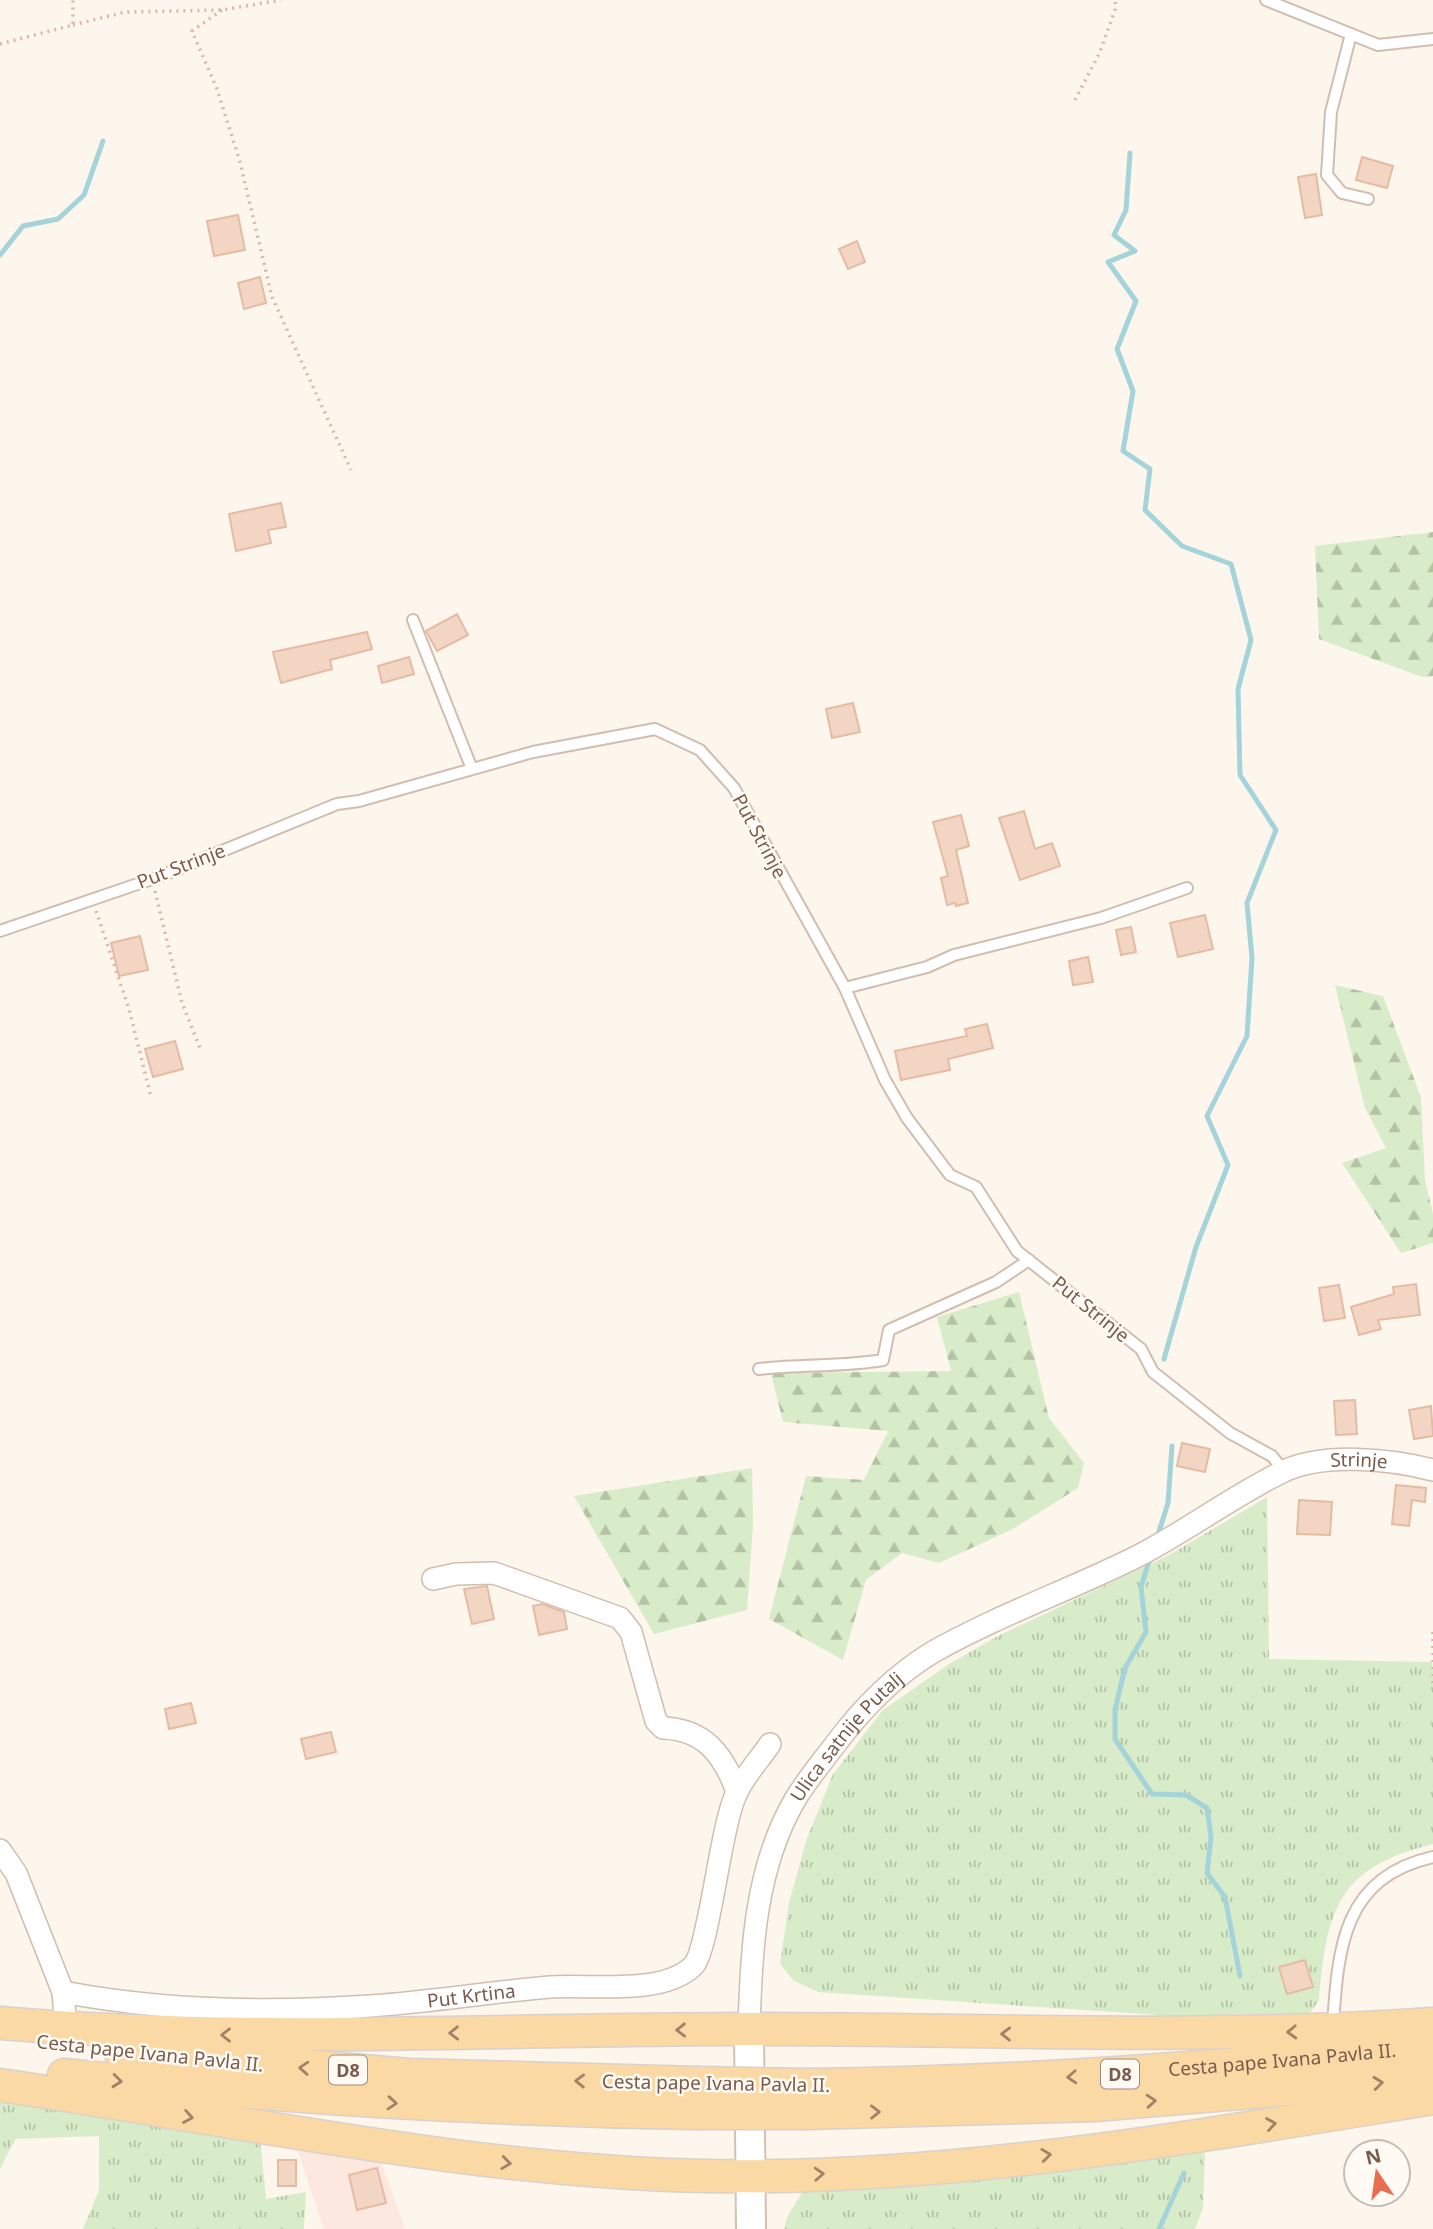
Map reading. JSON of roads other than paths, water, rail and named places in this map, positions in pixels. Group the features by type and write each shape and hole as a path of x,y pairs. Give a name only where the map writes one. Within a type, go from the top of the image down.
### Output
{"main road":[{"path":"0,2023 220,2035 750,2029 1074,2035 1332,2031 1433,2024"},
{"name":"Cesta pape Ivana Pavla II.","path":"0,2038 268,2065 696,2098"},
{"name":"Cesta pape Ivana Pavla II.","path":"807,2099 954,2084 1097,2076 1433,2046"},
{"name":"Cesta pape Ivana Pavla II.","path":"0,2069 217,2091 445,2106 696,2098 1095,2105 1433,2077"},
{"path":"0,2085 312,2137 521,2165 751,2176 918,2169 1017,2159 1223,2132 1433,2098"}],"street":[{"name":"Strinje","path":"1284,1471 1342,1459 1379,1460 1433,1470"},
{"name":"Ulica satnije Putalj","path":"751,2229 750,2029 755,1929 764,1880 780,1830 797,1797 850,1725 891,1684 933,1653 1141,1554 1284,1471"},
{"path":"433,1579 456,1574 494,1573 620,1618 631,1632 656,1721 663,1728 681,1728 699,1736 717,1751 728,1767 737,1792"},
{"name":"Put Krtina","path":"63,1992 128,2004 369,2006 551,1987 655,1984 677,1979 696,1964 704,1942 715,1872 737,1792 771,1744"},
{"path":"0,1850 16,1873 63,1992 66,2028"}],"lane":[{"path":"1266,0 1378,45 1433,39"},
{"path":"1351,34 1331,112 1327,175 1342,192 1368,199"},
{"path":"413,620 472,769"},
{"name":"Put Strinje","path":"0,931 151,879 337,804 359,801 533,752 655,729 700,750 734,788 845,988 885,1080 907,1118 950,1175 976,1187 1017,1251 1141,1349 1153,1372 1230,1433 1272,1456 1284,1471"},
{"path":"845,988 927,967 954,955 1101,918 1187,888"},
{"path":"759,1369 797,1364 858,1364 883,1360 889,1330 996,1282 1029,1260"},
{"path":"1332,2031 1337,1960 1345,1930 1357,1904 1390,1874 1415,1861 1433,1857"}],"waterway":[{"path":"0,255 23,226 58,219 84,195 103,141"},
{"path":"1130,153 1126,210 1114,235 1135,251 1108,262 1136,301 1117,349 1133,391 1123,451 1150,469 1145,510 1182,546 1231,564 1251,640 1238,689 1240,775 1276,830 1247,903 1252,958 1247,1036 1207,1116 1228,1165 1196,1247 1164,1359"},
{"path":"1157,1538 1168,1503 1172,1446"},
{"path":"1150,1558 1141,1587 1146,1632 1125,1668 1115,1710 1115,1739 1152,1794 1186,1795 1207,1808 1211,1837 1207,1873 1225,1897 1240,1976"},
{"path":"1159,2229 1184,2173"}]}
